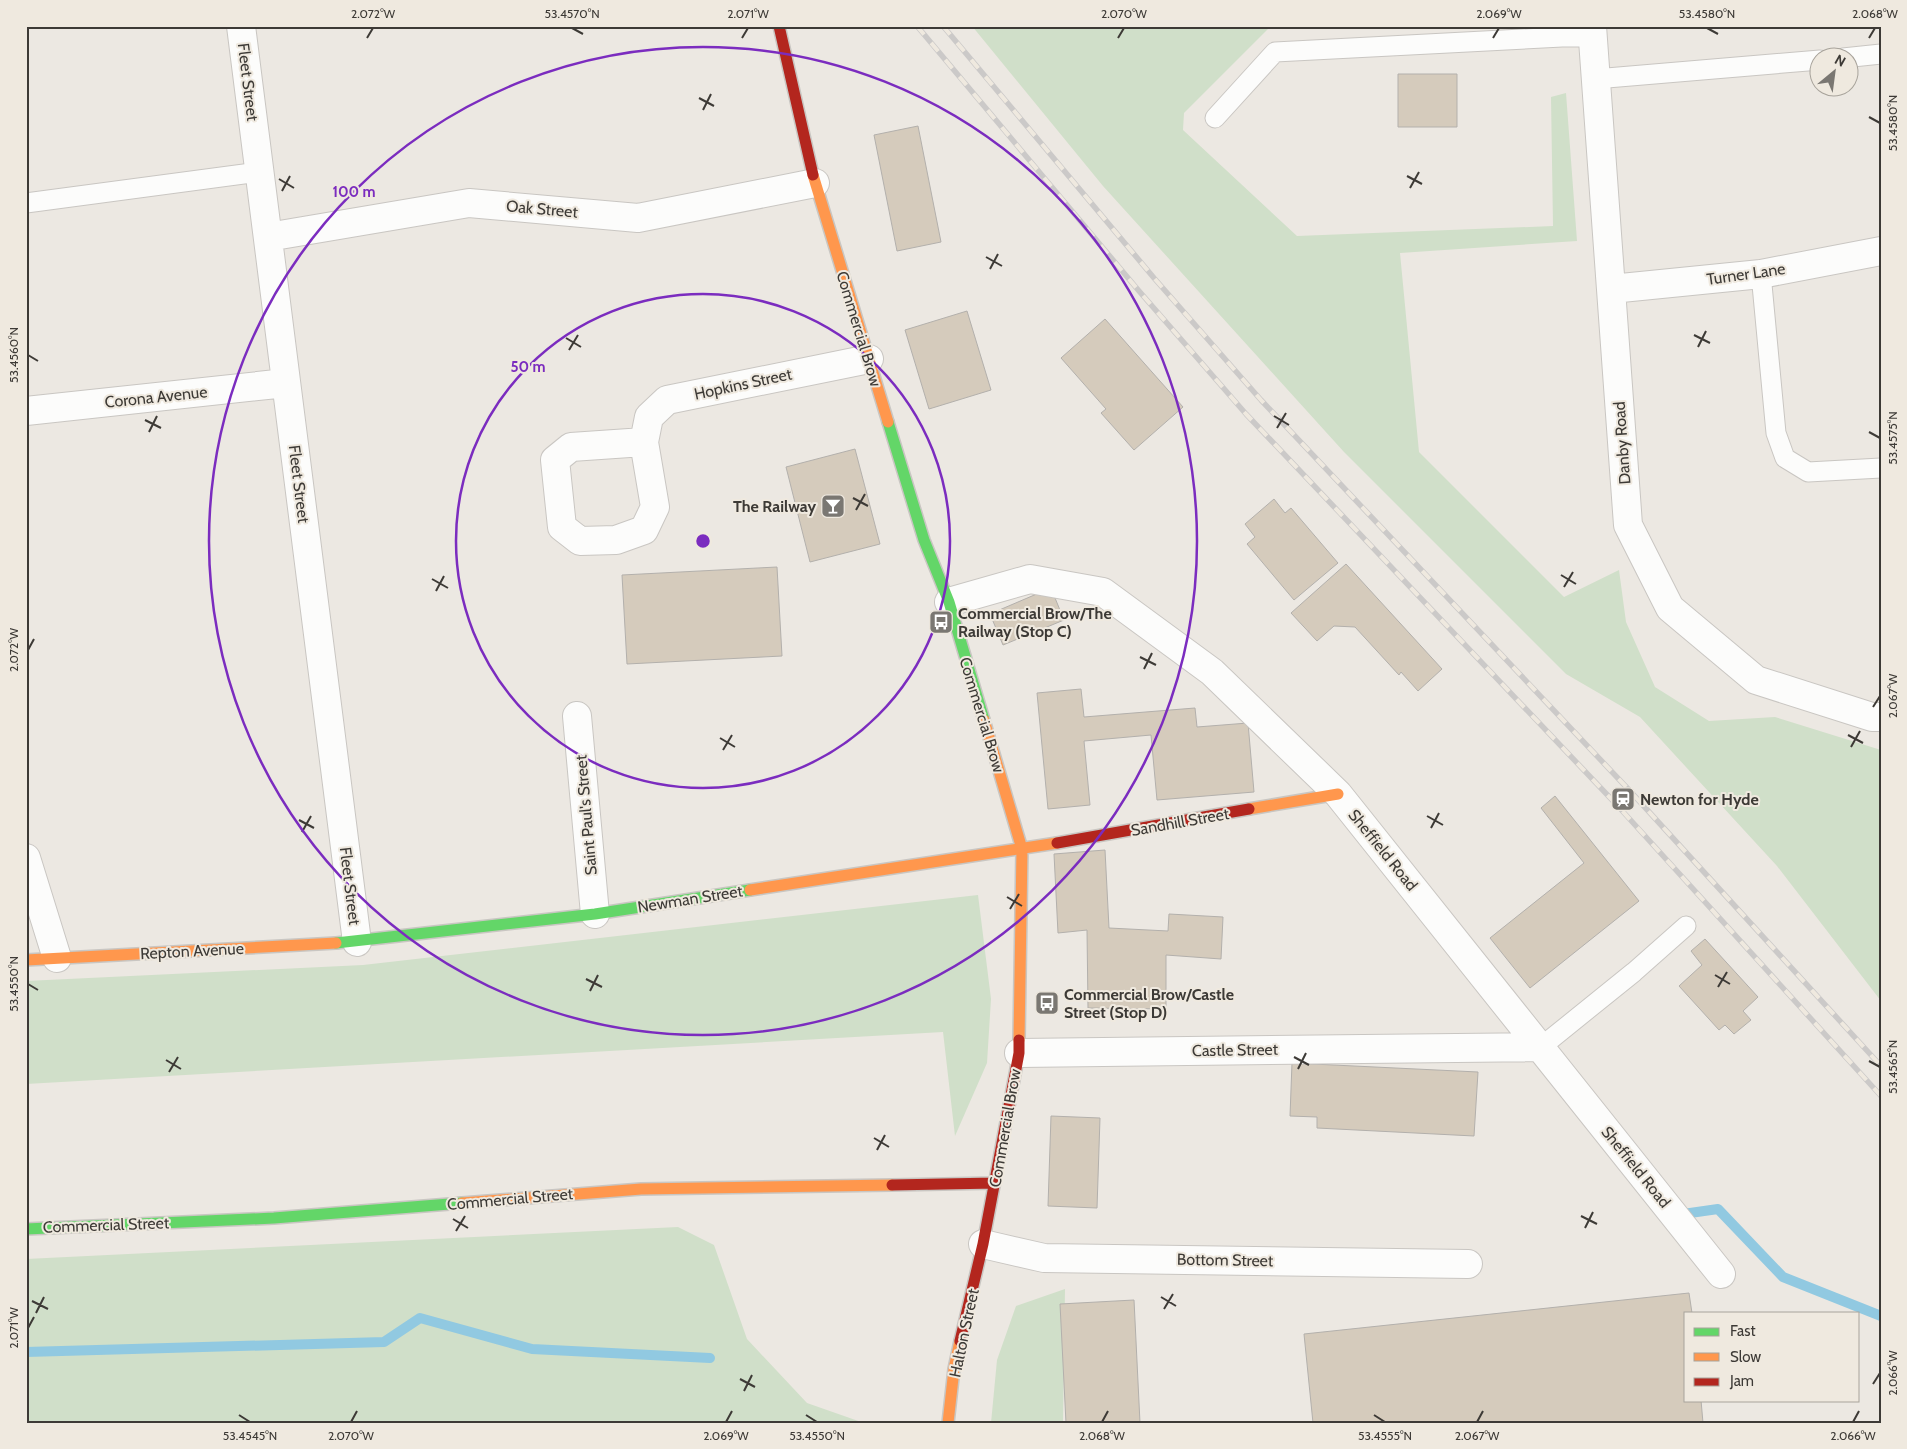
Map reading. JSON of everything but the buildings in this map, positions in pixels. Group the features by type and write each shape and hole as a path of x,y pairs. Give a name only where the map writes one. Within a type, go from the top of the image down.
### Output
{"street":[{"name":"Fleet Street","path":"241,26 357,942"},
{"name":"Commercial Brow","path":"779,26 815,183 924,540 948,602 1022,849 1019,1052 984,1244"},
{"name":"Danby Road","path":"1592,32 1628,525 1670,608 1756,680 1872,717 1881,717"},
{"name":"Oak Street","path":"268,237 469,203 638,218 815,183"},
{"name":"Turner Lane","path":"1611,289 1761,274 1881,251"},
{"name":"Hopkins Street","path":"644,442 649,417 667,400 868,359"},
{"name":"Corona Avenue","path":"26,411 286,383"},
{"name":"Sheffield Road","path":"948,602 1030,579 1103,592 1212,672 1338,794 1721,1274"},
{"name":"Saint Paul's Street","path":"577,716 595,914"},
{"name":"Sandhill Street","path":"1022,849 1338,794"},
{"name":"Newman Street","path":"357,942 595,914 1022,849"},
{"path":"26,858 57,958"},
{"name":"Repton Avenue","path":"26,960 357,942"},
{"name":"Castle Street","path":"1019,1052 1540,1047"},
{"name":"Commercial Street","path":"26,1229 274,1218 641,1189 995,1183"},
{"name":"Bottom Street","path":"984,1244 1044,1258 1468,1264"},
{"name":"Halton Street","path":"948,1423 954,1369 984,1244"}],"lane":[{"path":"1216,118 1275,52 1562,37 1592,32"},
{"path":"1860,56 1881,54"},
{"path":"1595,79 1810,61"},
{"path":"26,203 259,172"},
{"path":"1761,274 1776,433 1785,458 1808,472 1881,468"},
{"path":"1540,1047 1634,972 1686,926"}],"green space":[{"path":"972,26 1271,26 1184,113 1183,130 1297,236 1553,226 1551,97 1566,93 1577,241 1400,253 1419,452 1564,597 1619,570 1626,622 1655,687 1709,721 1775,717 1881,750 1881,1001 1777,866 1640,717 1566,674 1344,452 1103,186"},
{"path":"978,895 991,999 987,1063 955,1136 943,1032 26,1084 26,981 363,965"},
{"path":"678,1227 714,1245 747,1339 807,1403 864,1423 26,1423 26,1259"},
{"path":"1065,1289 1063,1423 991,1423 997,1360 1016,1306"}],"waterway":[{"path":"1683,1214 1718,1209 1783,1277 1881,1316"},
{"path":"26,1352 384,1342 420,1318 532,1349 710,1358"}],"railway":[{"path":"917,26 1139,291 1246,414 1616,804 1881,1096"},
{"path":"943,26 1154,278 1261,400 1630,791 1881,1066"}],"traffic: fast":[{"path":"888,422 924,540 949,602 984,720"},
{"path":"336,943 595,914 750,890"},
{"path":"26,1229 274,1218 462,1203"}],"traffic: slow":[{"path":"813,175 888,422"},
{"path":"984,720 1022,849 1019,1040"},
{"path":"1249,809 1338,794"},
{"path":"750,890 1057,843"},
{"path":"26,960 336,943"},
{"path":"462,1203 641,1189 892,1185"},
{"path":"948,1423 954,1369 960,1341"}],"traffic: jam":[{"path":"779,26 813,175"},
{"path":"1057,843 1249,809"},
{"path":"960,1341 983,1244 1019,1053 1019,1040"},
{"path":"892,1185 995,1183"}],"place":[{"name":"The Railway","path":"833,506"},
{"name":"Commercial Brow/The Railway (Stop C)","path":"941,622"},
{"name":"Newton for Hyde","path":"1623,799"},
{"name":"Commercial Brow/Castle Street (Stop D)","path":"1047,1003"}]}
